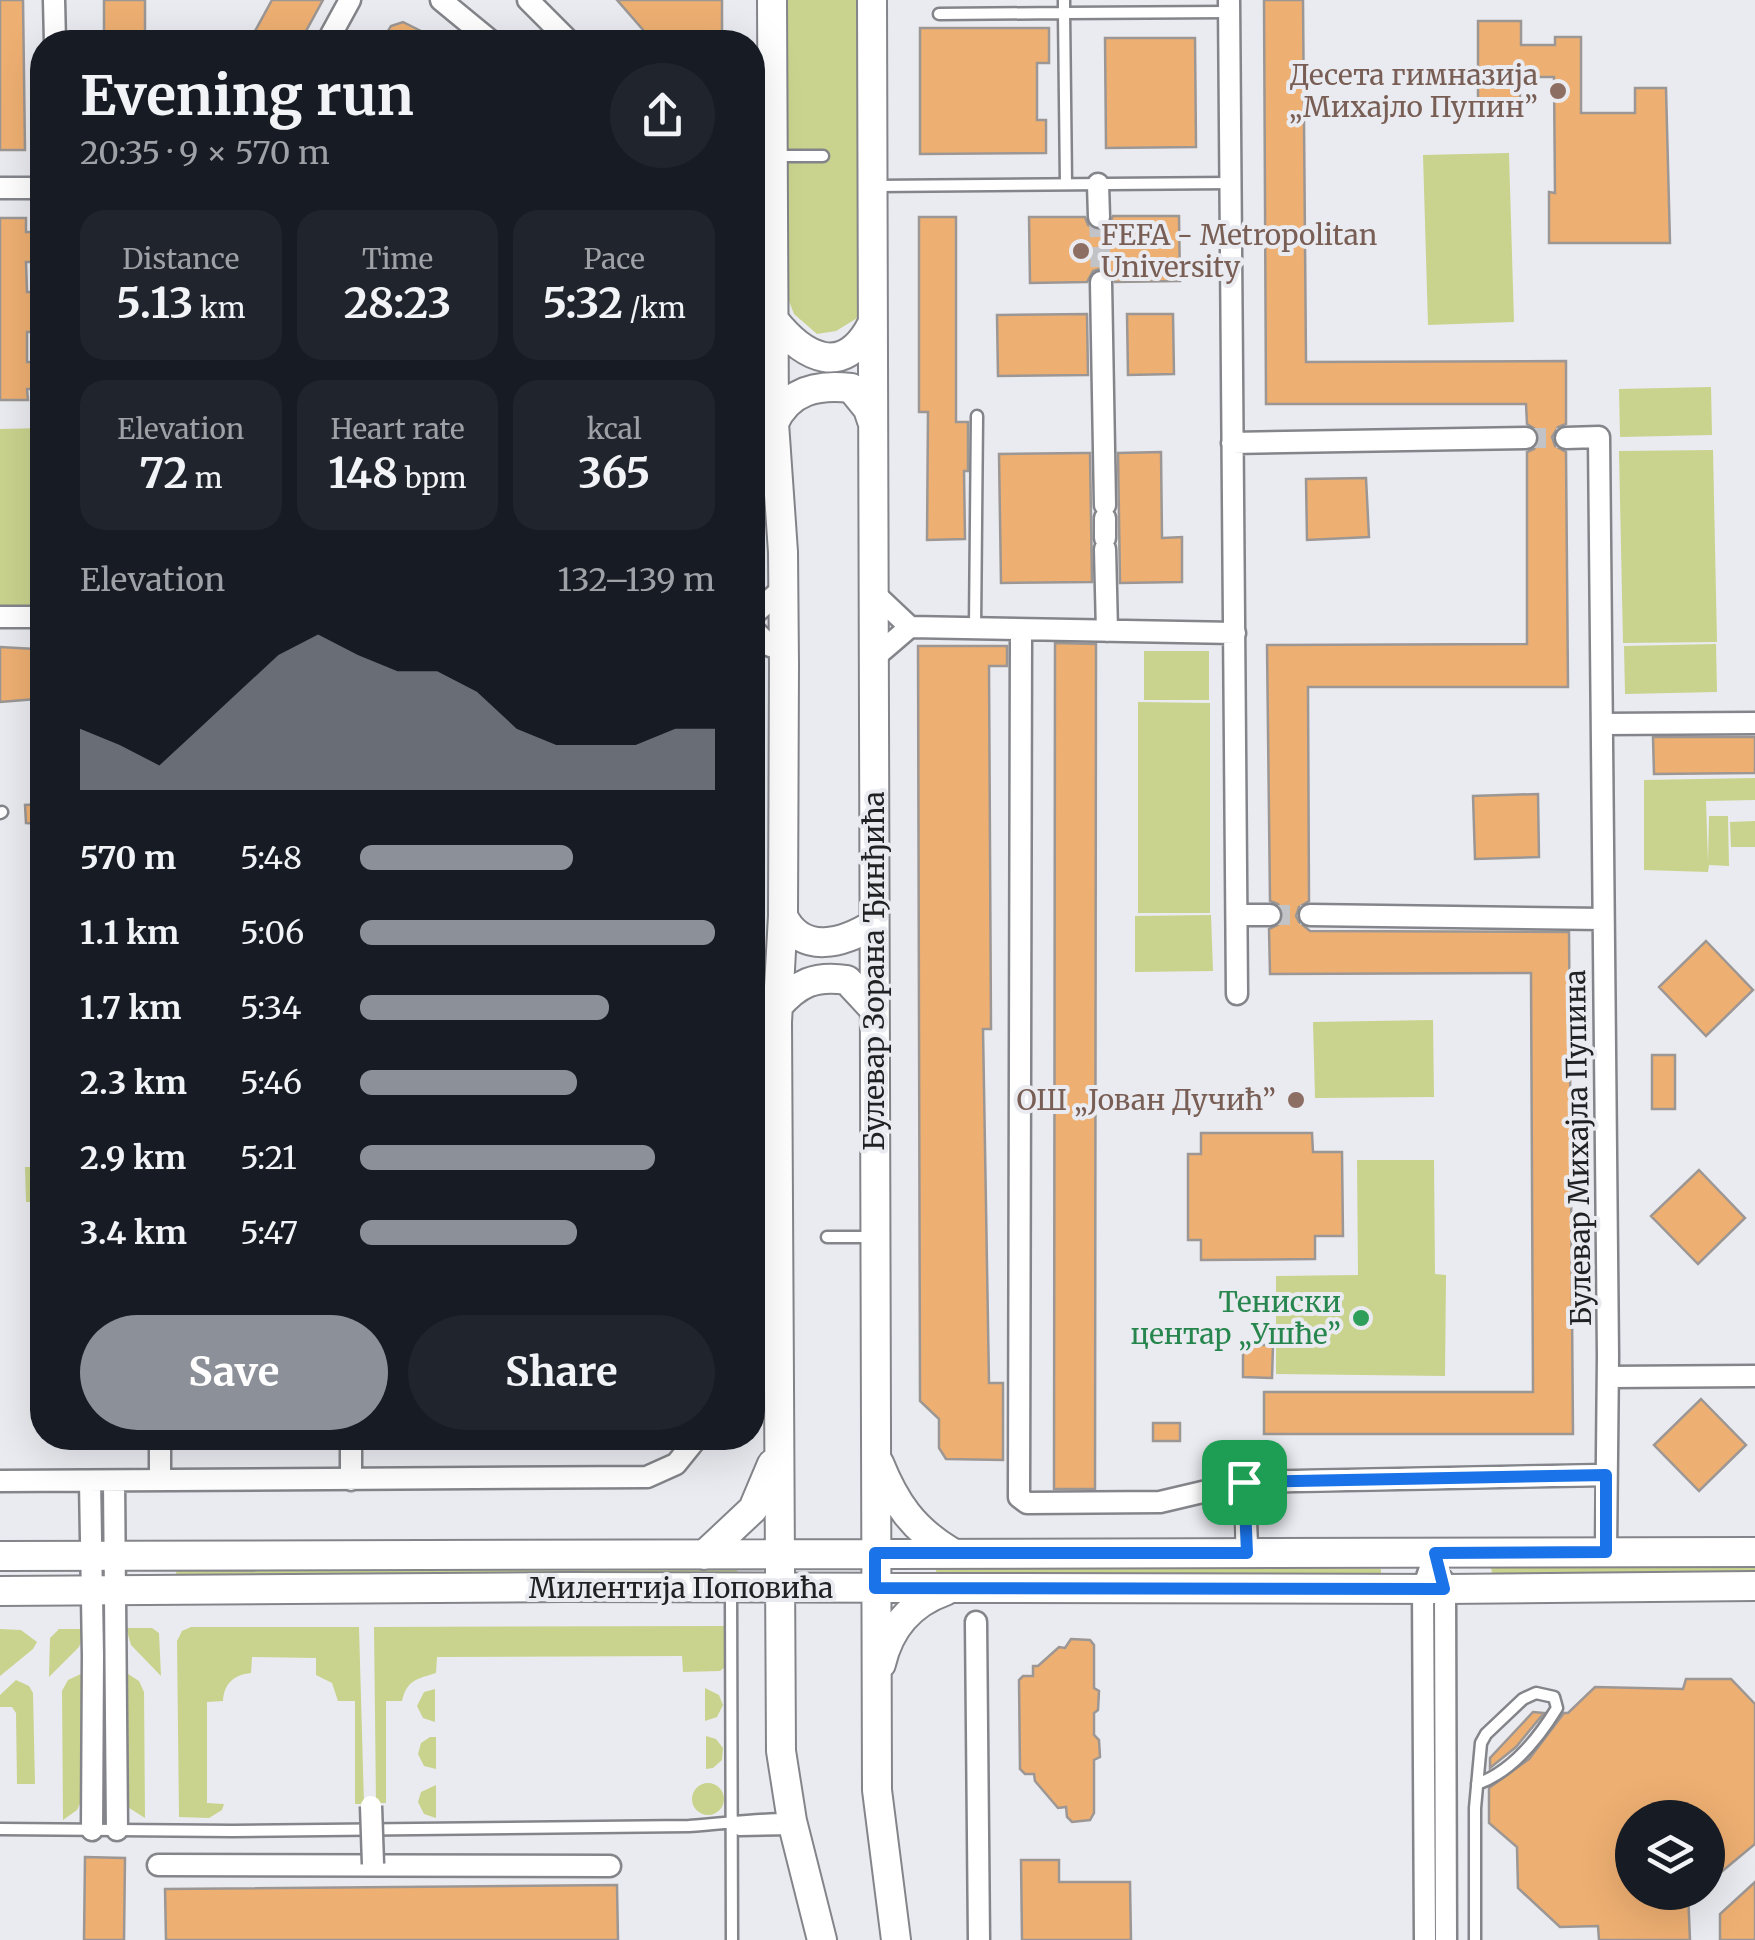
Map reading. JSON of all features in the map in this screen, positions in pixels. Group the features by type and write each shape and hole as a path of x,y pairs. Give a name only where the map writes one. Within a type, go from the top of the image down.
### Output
{"street":[{"path":"54,0 54,30"},
{"path":"334,30 350,0"},
{"path":"441,0 477,30"},
{"path":"528,0 558,30"},
{"path":"765,116 772,0"},
{"name":"Булевар Зорана Ђинђића","path":"872,0 876,1692 878,1814 896,1940"},
{"path":"1230,6 1237,994"},
{"path":"765,157 773,191 774,423 783,552 784,650 783,916 777,1007 781,1752 793,1824 822,1940"},
{"path":"1098,184 1099,217"},
{"path":"0,188 30,188"},
{"path":"1101,282 1107,631"},
{"path":"774,320 798,348 812,356 829,358 857,346 872,324"},
{"path":"774,423 795,396 828,386 851,388 868,409 875,427"},
{"name":"Булевар Михајла Пупина","path":"1566,438 1599,437 1608,1377 1606,1552"},
{"path":"1232,443 1526,438"},
{"path":"765,604 782,589"},
{"path":"875,594 910,627 1235,633"},
{"path":"0,617 30,617"},
{"path":"875,657 910,627"},
{"path":"1021,630 1018,1494 1026,1503 1160,1502 1244,1482 1606,1475"},
{"path":"765,641 784,650"},
{"path":"1603,724 1755,723"},
{"path":"1237,915 1270,915"},
{"path":"1310,915 1603,919"},
{"path":"783,916 788,926 812,942 847,939 874,924"},
{"path":"777,1007 803,982 825,978 847,980 873,1008"},
{"path":"1608,1377 1755,1376"},
{"path":"704,1555 756,1504 779,1444"},
{"path":"160,1450 160,1480"},
{"path":"351,1450 352,1480"},
{"path":"0,1481 646,1477 670,1469 688,1450"},
{"path":"874,1450 902,1512 930,1540 951,1552"},
{"path":"90,1481 103,1555"},
{"path":"92,1830 103,1555 114,1481"},
{"path":"1244,1482 1247,1553"},
{"name":"Милентија Поповића","path":"0,1556 1755,1552"},
{"path":"1426,1940 1435,1553"},
{"name":"Милентија Поповића","path":"0,1592 1755,1586"},
{"path":"876,1692 883,1655 898,1624 924,1600 956,1588"},
{"path":"1434,1589 1446,1940"},
{"path":"103,1591 117,1830"},
{"path":"976,1622 979,1940"},
{"path":"371,1806 373,1864"},
{"path":"158,1865 610,1866"}],"lane":[{"path":"1064,0 1066,184"},
{"path":"939,14 1230,6"},
{"path":"765,149 824,156"},
{"path":"872,186 1230,184"},
{"path":"975,629 977,416"},
{"path":"826,1237 874,1237"},
{"path":"731,1588 732,1940"},
{"path":"1475,1940 1477,1784 1481,1744 1486,1734 1522,1699 1536,1694 1554,1698 1557,1708 1545,1728 1505,1769 1477,1784"},
{"path":"0,1829 411,1830 732,1824 740,1819 793,1824"}],"green space":[{"path":"784,0 856,0 862,68 866,285 859,317 836,331 817,334 794,314 787,296"},
{"path":"1509,153 1514,322 1428,325 1423,155"},
{"path":"1711,387 1712,435 1620,437 1619,389"},
{"path":"30,428 30,608 0,609 0,429"},
{"path":"1713,450 1717,642 1623,643 1619,451"},
{"path":"1716,644 1717,692 1625,694 1624,646"},
{"path":"1144,651 1209,651 1209,700 1144,700"},
{"path":"1138,702 1210,703 1210,913 1138,913"},
{"path":"1755,778 1755,800 1706,801 1708,862 1709,816 1728,816 1729,866 1709,865 1708,872 1644,870 1644,780"},
{"path":"1755,821 1755,847 1731,847 1730,822"},
{"path":"1211,915 1213,971 1135,972 1135,916"},
{"path":"1433,1020 1434,1097 1315,1098 1313,1022"},
{"name":"Тениски центар „Ушће”","path":"1357,1160 1434,1160 1435,1274 1446,1275 1445,1376 1276,1374 1276,1276 1358,1275"},
{"path":"25,1167 30,1167 30,1202 26,1202"},
{"path":"737,1566 738,1578 177,1581 176,1570"},
{"path":"935,1566 1381,1569 1381,1583 938,1579"},
{"path":"1755,1566 1755,1577 1494,1582 1491,1568"},
{"path":"724,1626 725,1667 720,1671 683,1672 682,1656 437,1657 436,1673 410,1684 402,1701 386,1701 386,1803 376,1803 374,1627"},
{"path":"191,1627 359,1627 364,1804 355,1804 355,1701 338,1701 332,1683 316,1675 316,1658 252,1657 251,1673 231,1681 223,1701 207,1702 207,1803 224,1804 222,1810 209,1818 179,1817 177,1641 182,1631"},
{"path":"126,1628 152,1628 159,1633 161,1676 131,1645"},
{"path":"0,1629 21,1630 37,1642 0,1676"},
{"path":"59,1629 85,1629 79,1647 49,1677 50,1638"},
{"path":"125,1672 139,1681 144,1692 145,1818 126,1806"},
{"path":"83,1673 82,1799 77,1810 63,1820 62,1691 68,1680"},
{"path":"16,1680 29,1686 33,1693 35,1784 17,1784 16,1713 12,1707 0,1707 0,1695"},
{"path":"705,1688 719,1695 723,1705 717,1717 705,1721"},
{"path":"435,1689 435,1722 423,1718 417,1706 424,1692"},
{"path":"706,1736 716,1739 723,1748 722,1760 706,1769"},
{"path":"436,1737 436,1769 424,1766 418,1754 421,1743"},
{"path":"708,1783 719,1788 724,1799 719,1810 708,1815 697,1810 692,1799 697,1788"},
{"path":"436,1785 436,1818 424,1814 418,1802 421,1792"}],"building":[{"path":"0,0 23,0 25,150 0,150"},
{"path":"104,0 145,0 145,30 104,30"},
{"path":"272,0 323,0 307,30 256,30"},
{"path":"617,0 722,0 722,30 643,30"},
{"path":"1264,0 1303,0 1306,362 1566,361 1566,424 1558,427 1552,437 1555,446 1566,452 1568,687 1308,687 1309,901 1299,907 1296,916 1310,931 1569,932 1573,1434 1264,1434 1264,1392 1533,1392 1531,973 1270,974 1269,929 1281,923 1284,914 1278,904 1270,901 1267,645 1527,644 1527,452 1540,439 1537,430 1527,424 1526,404 1266,404"},
{"path":"1478,21 1521,21 1521,45 1555,45 1555,37 1581,37 1581,113 1635,113 1635,88 1666,88 1670,243 1549,243 1549,192 1555,193 1554,77 1520,77 1520,108 1478,108"},
{"path":"403,22 419,30 388,30"},
{"path":"920,28 1049,28 1049,63 1037,63 1037,120 1046,120 1046,153 920,154"},
{"path":"1105,38 1195,38 1196,147 1106,148"},
{"path":"1113,216 1179,216 1180,281 1115,282 1112,274 1102,268 1093,271 1087,282 1030,283 1029,217 1085,217 1088,225 1098,231 1107,228"},
{"path":"919,217 956,217 956,422 968,422 965,539 927,540 928,412 919,412"},
{"path":"0,218 26,218 26,232 30,232 30,262 26,262 30,292 30,389 28,400 0,400"},
{"path":"1087,314 1088,375 998,376 997,315"},
{"path":"1127,314 1173,314 1174,374 1128,375"},
{"path":"1161,452 1162,538 1182,537 1182,582 1120,583 1118,453"},
{"path":"1090,453 1092,582 1001,583 999,454"},
{"path":"1366,478 1369,537 1307,540 1306,479"},
{"path":"1055,643 1096,644 1095,1489 1054,1489"},
{"path":"918,646 1007,646 1007,666 989,666 991,1029 983,1029 989,1383 1003,1383 1003,1460 946,1459 939,1448 939,1419 920,1401"},
{"path":"0,647 30,649 30,700 0,702"},
{"path":"1653,737 1755,737 1755,773 1654,774"},
{"path":"1538,794 1539,857 1475,859 1473,796"},
{"path":"25,805 30,805 30,823 26,823"},
{"path":"1706,941 1753,990 1706,1036 1659,987"},
{"path":"1652,1055 1675,1055 1675,1109 1652,1109"},
{"path":"1201,1133 1312,1133 1313,1152 1342,1152 1343,1236 1315,1236 1315,1259 1201,1260 1201,1240 1188,1240 1188,1154 1201,1154"},
{"path":"1699,1170 1745,1218 1698,1264 1651,1216"},
{"path":"1243,1345 1273,1345 1272,1378 1243,1377"},
{"path":"1701,1399 1746,1445 1699,1491 1654,1445"},
{"path":"1153,1423 1180,1423 1180,1441 1153,1441"},
{"path":"1071,1639 1090,1640 1094,1645 1094,1688 1099,1691 1094,1735 1099,1740 1100,1757 1094,1760 1094,1813 1090,1820 1072,1822 1066,1807 1058,1808 1035,1781 1034,1774 1025,1774 1020,1769 1019,1680 1033,1676 1033,1666 1059,1647 1065,1648"},
{"path":"1686,1679 1731,1679 1755,1704 1755,1844 1725,1869 1725,1800 1615,1800 1615,1910 1689,1910 1690,1940 1599,1940 1598,1926 1560,1927 1518,1888 1517,1847 1489,1823 1489,1788 1529,1759 1564,1713 1595,1687 1683,1689"},
{"path":"1533,1712 1544,1713 1516,1747 1490,1768 1490,1758"},
{"path":"85,1857 125,1858 124,1940 84,1940"},
{"path":"1021,1860 1059,1860 1059,1882 1130,1882 1131,1940 1022,1940"},
{"path":"1755,1882 1755,1940 1720,1940 1720,1914"},
{"path":"617,1885 618,1940 166,1940 165,1889"}],"tunnel":[{"path":"1099,217 1101,282"},
{"path":"1526,438 1566,438"},
{"path":"1270,915 1310,915"}],"place":[{"name":"Десета гимназија „Михајло Пупин”","path":"1558,91"},
{"name":"FEFA - Metropolitan University","path":"1081,251"},
{"name":"ОШ „Јован Дучић”","path":"1296,1100"},
{"name":"Тениски центар „Ушће”","path":"1361,1318"}],"route":[{"path":"1606,1475 1606,1552 1435,1553 1444,1589 875,1588 875,1553 1247,1553 1244,1482 1606,1475"}]}
